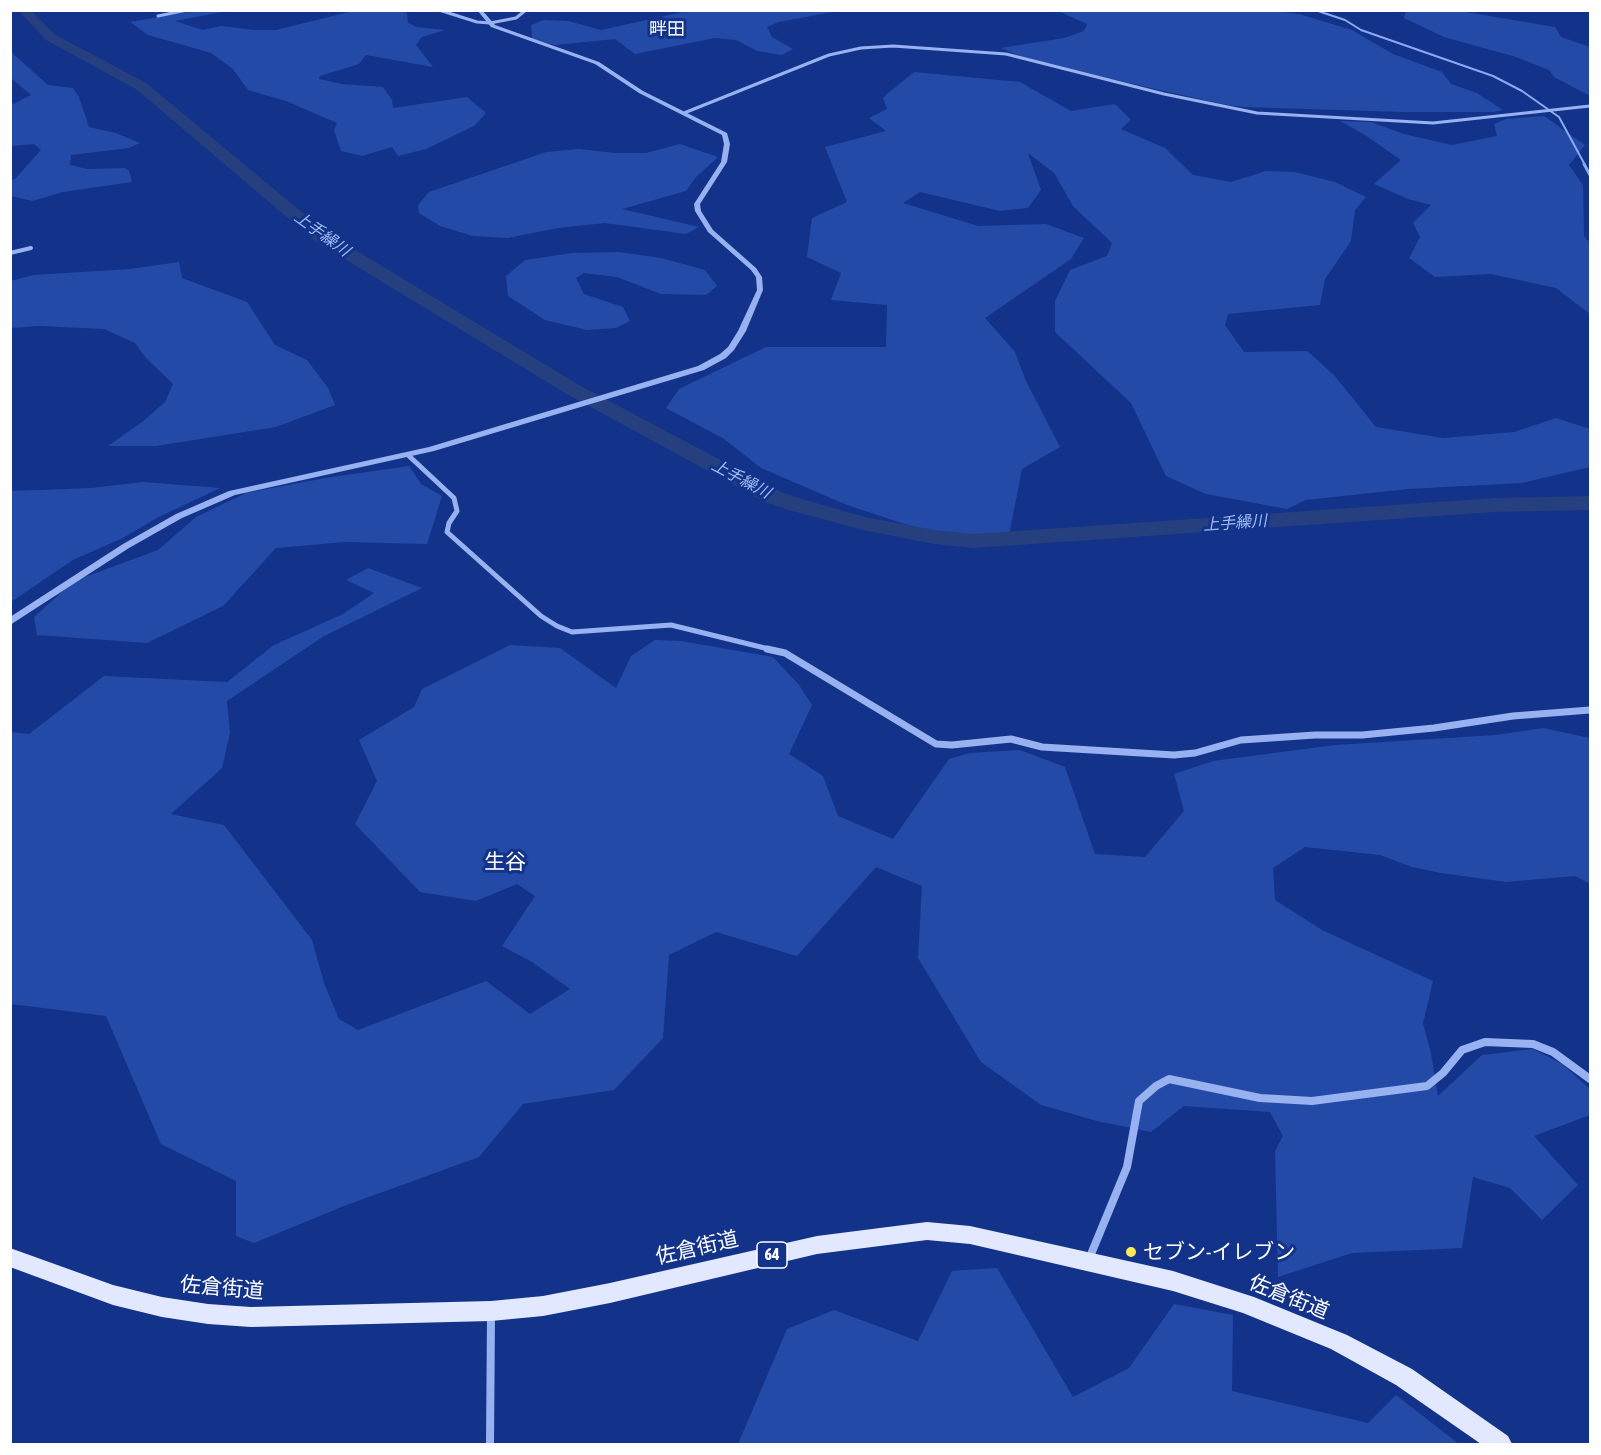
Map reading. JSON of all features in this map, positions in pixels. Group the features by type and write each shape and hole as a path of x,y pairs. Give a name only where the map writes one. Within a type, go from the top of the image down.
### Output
{"main road":[{"name":"佐倉街道","path":"10,1257 113,1295 208,1314 251,1317 491,1311 543,1306 817,1245 886,1234 927,1231 970,1235 1194,1288 1246,1304 1339,1342 1404,1377 1500,1444"}],"street":[{"path":"158,16 187,10"},
{"path":"439,10 477,22 490,23 516,18 526,10"},
{"path":"10,622 126,546 178,516 232,493 408,455 585,405 701,368 723,356 742,331 760,290 759,277 754,269 710,231 698,211 697,204 724,162 727,144 725,135 641,92 597,63 501,29 490,23 479,10"},
{"path":"684,113 829,55 861,48 893,46 1006,54 1164,94 1257,113 1433,123 1590,106"},
{"path":"10,253 31,248"},
{"path":"408,455 454,498 457,511 449,523 447,532 541,616 557,626 572,632 671,625 785,653 936,744 952,745 1011,739 1042,747 1174,755 1195,753 1241,740 1315,735 1362,735 1434,728 1513,716 1590,710"},
{"path":"1087,1263 1127,1167 1139,1101 1156,1086 1169,1079 1260,1098 1312,1101 1427,1086 1443,1073 1462,1050 1485,1042 1533,1044 1552,1052 1590,1079"},
{"path":"490,1444 491,1311"}],"shaded area":[{"path":"1454,10 1555,27 1561,37 1590,47 1590,96 1554,77 1549,70 1516,57 1444,37 1404,18 1406,11"},
{"path":"193,11 227,11 175,21 203,30 221,26 276,30 353,11 407,13 408,23 417,27 445,30 422,37 416,45 433,67 366,55 359,64 320,76 319,79 342,84 383,87 392,100 393,108 467,97 486,113 474,126 426,149 398,156 392,147 362,156 341,151 334,130 337,123 286,101 248,90 233,69 211,53 148,35 130,22"},
{"path":"681,11 838,11 779,22 767,27 772,37 793,49 782,55 757,51 736,40 715,38 635,54 615,39 555,45 532,39 531,25 544,20 568,21 601,30 683,12"},
{"path":"1058,11 1272,11 1299,14 1352,30 1393,54 1442,72 1451,84 1477,93 1503,110 1404,112 1243,107 1035,62 1001,48 1064,38 1084,31 1087,24"},
{"path":"11,52 48,85 73,88 79,97 89,127 116,133 140,143 129,148 71,155 70,165 87,169 125,168 129,171 132,182 63,192 32,201 11,196 11,180 15,179 41,150 34,144 11,146 11,105 31,95 11,78"},
{"path":"914,72 1020,82 1071,111 1115,104 1131,120 1121,129 1165,148 1193,175 1231,182 1266,171 1295,172 1335,182 1366,197 1355,210 1351,241 1325,279 1320,305 1228,314 1225,325 1244,352 1307,351 1334,375 1376,427 1443,438 1514,432 1556,418 1590,429 1590,467 1522,483 1408,489 1306,500 1287,509 1206,494 1166,476 1131,403 1055,332 1055,301 1070,270 1107,256 1112,243 1073,206 1054,173 1028,153 1041,190 1028,208 1000,211 920,192 903,203 978,226 1046,224 1084,238 1071,259 985,318 1015,352 1026,381 1060,447 1022,469 1009,535 935,534 847,505 761,468 724,439 666,408 679,389 766,347 886,347 887,305 831,300 841,273 807,257 812,218 847,202 825,147 886,131 869,118 887,109 883,98"},
{"path":"1544,116 1585,145 1569,165 1583,185 1584,236 1590,243 1590,314 1556,288 1491,274 1435,277 1409,258 1420,237 1413,223 1431,205 1408,199 1374,184 1401,160 1340,121 1371,122 1404,134 1452,145 1497,136 1494,124 1506,119"},
{"path":"680,144 718,157 696,177 686,191 622,209 699,227 686,234 605,223 558,228 508,238 472,236 440,226 419,213 418,205 429,192 546,152 579,149 615,153 646,153"},
{"path":"619,252 661,258 705,270 717,286 706,295 661,294 617,277 584,273 576,278 584,294 623,307 630,321 616,328 587,330 545,320 508,296 506,276 525,260 572,253"},
{"path":"179,262 182,278 247,302 275,345 307,360 328,388 335,405 276,427 156,446 108,446 165,402 173,384 146,358 135,343 104,329 40,326 11,328 11,281 33,275 130,269"},
{"path":"409,466 421,484 442,496 427,544 345,542 276,548 223,606 147,643 37,635 34,617 74,581 158,550 196,517 246,493 325,478"},
{"path":"143,482 220,488 157,518 123,538 73,560 11,602 11,491 91,488"},
{"path":"368,568 422,588 324,636 227,701 230,733 222,768 171,814 224,825 312,940 325,986 339,1019 358,1030 486,981 530,1014 570,989 532,962 502,946 535,896 517,884 476,901 420,892 355,824 377,781 359,740 414,707 422,689 510,645 560,648 616,688 631,656 655,640 681,641 773,657 799,685 812,705 789,754 823,776 838,816 893,839 949,759 970,753 1020,750 1065,767 1095,854 1145,857 1184,811 1174,774 1213,761 1335,745 1496,735 1543,728 1590,738 1590,884 1575,876 1506,882 1412,867 1380,855 1305,847 1273,868 1275,900 1322,930 1433,981 1423,1023 1438,1096 1482,1055 1533,1049 1562,1064 1590,1089 1590,1115 1534,1136 1578,1185 1542,1220 1510,1188 1473,1177 1462,1248 1352,1253 1278,1277 1275,1151 1283,1136 1270,1112 1184,1106 1151,1132 1097,1121 1041,1105 981,1062 918,958 922,886 876,867 797,956 716,932 669,955 663,1038 614,1090 523,1104 479,1157 344,1206 254,1243 236,1236 236,1181 161,1144 106,1016 11,1004 11,732 29,734 104,676 227,682 274,645 343,614 374,593 346,580"},
{"path":"997,1268 1073,1397 1129,1368 1174,1304 1233,1315 1232,1391 1368,1423 1396,1395 1459,1444 738,1444 787,1329 834,1310 918,1341 952,1271"}],"waterway":[{"name":"上手繰川","path":"24,10 50,37 141,86 321,237 572,389 773,497 797,505 863,523 934,537 974,541 1495,505 1590,503"},
{"path":"1315,10 1345,20 1361,30 1493,76 1522,91 1559,117 1585,165"},
{"path":"1584,164 1590,175"}],"place":[{"name":"セブン-イレブン","path":"1131,1252"}],"district":[{"name":"畔田","path":"667,29"},
{"name":"生谷","path":"505,862"}]}
